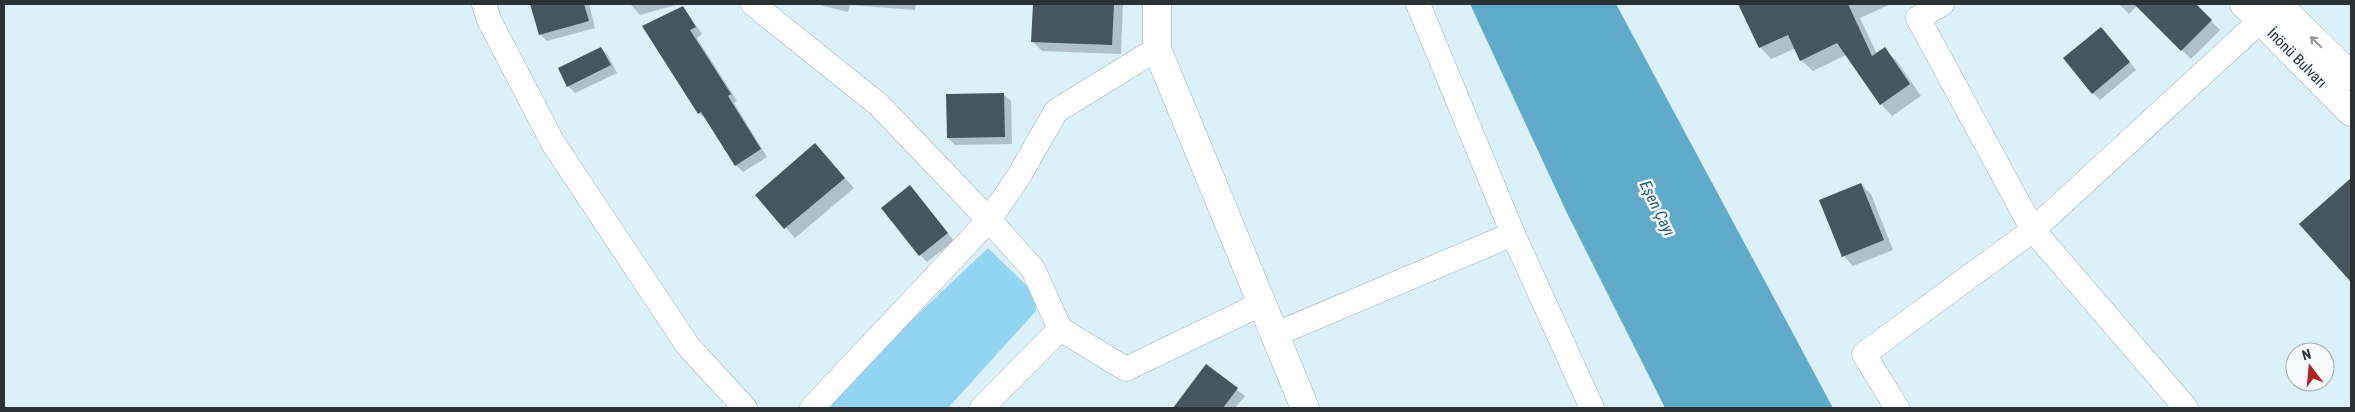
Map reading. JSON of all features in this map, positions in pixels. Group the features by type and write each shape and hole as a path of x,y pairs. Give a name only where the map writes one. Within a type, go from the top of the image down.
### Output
{"street":[{"path":"484,4 489,20 554,143 688,346 745,408"},
{"path":"753,4 879,105 989,220 1033,269 1060,329 1126,369 1261,304"},
{"path":"1157,4 1157,49 1305,408"},
{"path":"1418,4 1513,234 1592,408"},
{"path":"1942,4 1918,18 2033,230 2186,408"},
{"path":"1897,408 1864,354 2033,230 2265,8"},
{"name":"İnönü Bulvarı","path":"2265,8 2351,76"},
{"name":"İnönü Bulvarı","path":"2265,8 2351,112"},
{"path":"812,408 989,220 1019,176 1056,111 1157,49"},
{"path":"1274,335 1513,234"},
{"path":"982,408 1060,329"}],"shaded area":[{"path":"988,248 1034,293 1036,311 948,408 819,408"}],"water":[{"name":"Eşen Çayı","path":"1470,4 1616,4 1833,408 1665,408 1566,211"}],"building":[{"path":"530,4 584,4 589,21 539,35"},
{"path":"1033,4 1114,4 1112,45 1031,42"},
{"path":"1738,4 1848,4 1872,56 1885,47 1910,84 1880,105 1837,43 1800,61 1788,35 1759,48"},
{"path":"2134,4 2196,4 2212,20 2181,51"},
{"path":"683,6 696,27 690,30 731,94 728,96 761,149 735,166 701,112 698,114 642,26"},
{"path":"2101,27 2130,62 2092,94 2063,58"},
{"path":"601,47 611,65 567,87 558,68"},
{"path":"1004,93 1005,137 947,138 946,94"},
{"path":"815,143 845,178 784,229 755,195"},
{"path":"2351,178 2351,282 2299,224"},
{"path":"1861,183 1884,240 1842,257 1819,200"},
{"path":"910,185 948,233 919,256 881,208"},
{"path":"1206,364 1238,388 1223,408 1173,408"}]}
